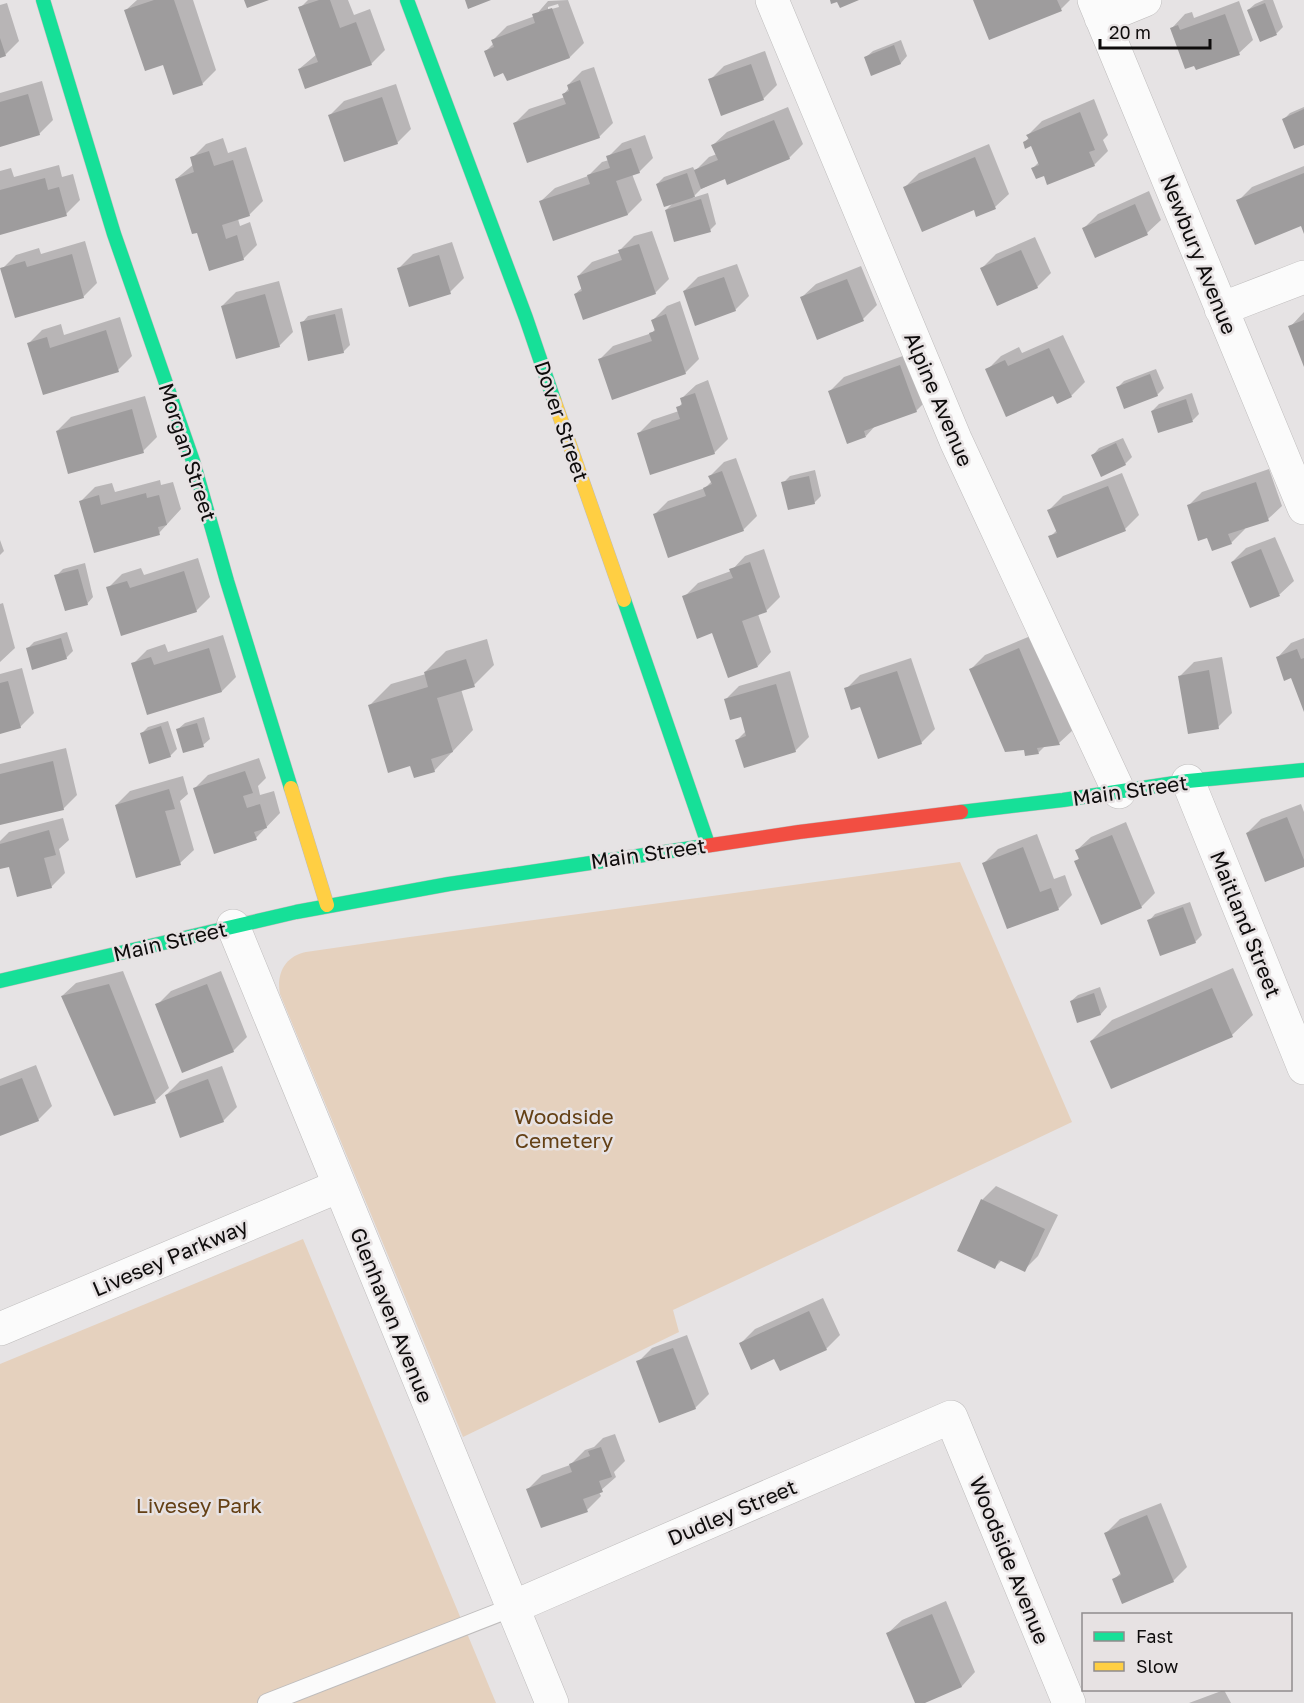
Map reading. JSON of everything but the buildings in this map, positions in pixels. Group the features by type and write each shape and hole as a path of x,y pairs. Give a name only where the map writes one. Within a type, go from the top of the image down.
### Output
{"street":[{"name":"Morgan Street","path":"43,0 114,234 193,461 227,580 327,905"},
{"name":"Dover Street","path":"407,0 526,318 708,844"},
{"name":"Alpine Avenue","path":"772,0 956,441 1119,792"},
{"path":"1097,9 1145,0"},
{"name":"Newbury Avenue","path":"1097,9 1304,508"},
{"path":"1221,309 1304,277"},
{"name":"Main Street","path":"0,981 327,905 499,875 708,844 1119,792 1188,781 1304,770"},
{"name":"Maitland Street","path":"1188,781 1304,1068"},
{"name":"Glenhaven Avenue","path":"233,926 552,1703"},
{"name":"Livesey Parkway","path":"0,1329 339,1185"},
{"name":"Dudley Street","path":"513,1608 951,1417"},
{"name":"Woodside Avenue","path":"951,1417 1069,1703"}],"lane":[{"path":"267,1703 513,1608"}],"green space":[{"name":"Woodside Cemetery","path":"960,862 1072,1122 673,1310 679,1332 463,1437 280,994 279,980 287,962 306,952"},
{"name":"Livesey Park","path":"303,1239 496,1703 0,1703 0,1364"}],"traffic: fast":[{"path":"43,0 114,234 193,461 227,581 291,788"},
{"path":"407,0 526,318 554,400"},
{"path":"624,600 708,844"},
{"path":"961,812 1063,800 1188,781 1304,770"},
{"path":"0,981 296,912 449,884 705,846"}],"traffic: slow":[{"path":"554,400 624,600"},
{"path":"291,788 327,905"}],"traffic: jam":[{"path":"705,846 961,812"}]}
